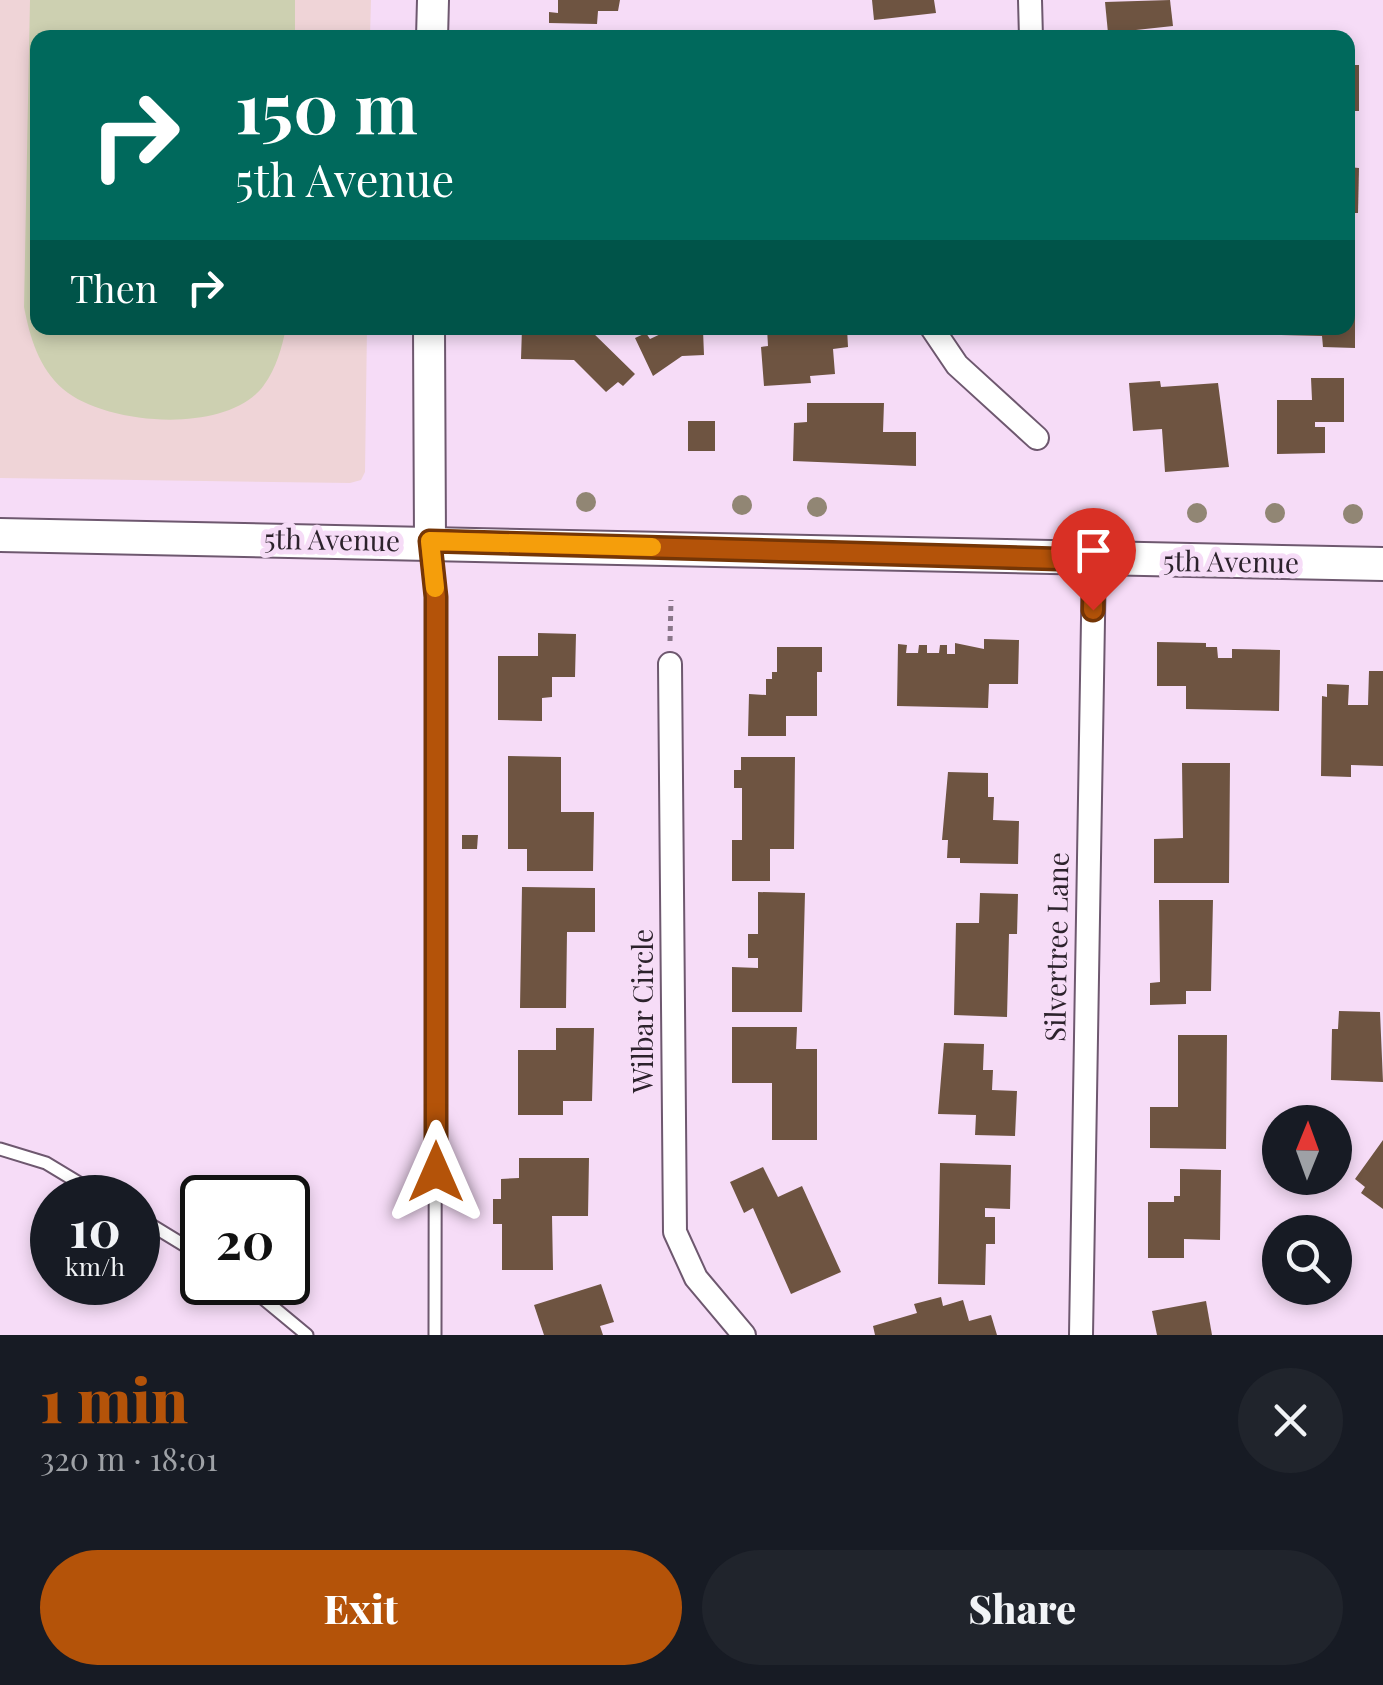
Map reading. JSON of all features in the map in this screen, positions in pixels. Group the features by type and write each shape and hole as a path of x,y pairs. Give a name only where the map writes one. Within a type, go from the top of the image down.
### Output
{"main road":[{"name":"5th Avenue","path":"0,535 430,541 1383,564"}],"street":[{"path":"432,30 433,0"},
{"path":"1030,0 1031,30"},
{"path":"429,335 430,541"},
{"path":"937,335 957,364 1036,438"},
{"name":"Silvertree Lane","path":"1080,1335 1094,560"},
{"name":"Wilbar Circle","path":"670,664 674,1232 696,1278 744,1335"}],"lane":[{"path":"430,541 436,597 435,1335"},
{"path":"0,1148 46,1163 66,1175"},
{"path":"271,1305 308,1335"}],"path":[{"path":"670,664 671,600"}],"shaded area":[{"path":"0,0 371,0 370,30 30,30 30,335 367,335 365,472 361,480 350,483 0,478"}],"green space":[{"path":"30,0 295,0 295,30 30,30 30,330 24,307"},
{"path":"31,335 284,335 272,372 247,401 224,412 166,420 108,411 83,402 55,381"}],"building":[{"path":"558,0 620,0 618,11 598,11 597,24 549,23 549,12 558,13"},
{"path":"872,0 934,0 936,13 874,20"},
{"path":"1170,0 1173,26 1108,30 1105,2"},
{"path":"1355,65 1359,65 1359,111 1355,111"},
{"path":"1355,168 1359,168 1355,213"},
{"path":"522,335 595,335 635,374 623,386 618,382 606,392 574,360 521,359"},
{"path":"647,335 650,339 658,335 703,335 704,355 682,356 653,376 635,338"},
{"path":"767,335 847,335 848,347 833,349 835,374 810,376 811,383 764,386 761,347 768,346"},
{"path":"1281,335 1355,335 1355,348 1323,347 1322,336"},
{"path":"1311,378 1344,378 1344,422 1315,422 1315,427 1325,427 1325,453 1277,454 1277,400 1312,400"},
{"path":"1160,381 1161,387 1218,383 1229,467 1165,472 1162,429 1133,431 1129,383"},
{"path":"807,403 884,403 883,432 916,432 916,466 793,461 794,423 807,422"},
{"path":"688,421 715,421 715,451 688,451"},
{"path":"538,633 576,634 575,677 552,677 552,697 542,698 542,721 498,720 498,656 538,656"},
{"path":"984,639 1019,640 1018,684 989,684 988,708 897,706 898,644 907,645 906,653 918,653 919,645 927,645 927,653 939,653 940,645 947,645 947,654 955,654 955,643 984,649"},
{"path":"1157,642 1206,643 1206,647 1217,647 1218,658 1232,658 1232,649 1280,650 1279,711 1186,709 1186,686 1157,686"},
{"path":"777,647 822,647 822,672 817,672 817,716 786,716 786,736 748,736 749,694 766,695 766,679 772,679 772,672 777,672"},
{"path":"1369,671 1383,671 1383,766 1351,765 1351,777 1321,776 1322,696 1327,697 1327,684 1349,685 1348,705 1368,705"},
{"path":"508,756 561,757 561,812 594,812 593,871 527,871 527,849 508,849"},
{"path":"741,757 795,757 794,849 770,849 770,881 732,881 732,840 742,840 742,788 734,788 734,770 741,770"},
{"path":"1182,763 1230,763 1229,883 1154,883 1154,839 1183,838"},
{"path":"948,772 988,773 988,797 994,797 993,820 1019,821 1018,864 960,863 960,858 947,858 948,840 942,840"},
{"path":"462,835 478,835 477,849 462,849"},
{"path":"522,887 595,888 595,932 567,932 566,1008 520,1008"},
{"path":"758,892 805,893 802,1012 732,1012 732,967 758,968 758,958 748,958 748,934 758,934"},
{"path":"980,893 1018,894 1017,934 1009,934 1007,1017 954,1015 956,923 979,923"},
{"path":"1159,900 1213,900 1211,991 1186,991 1186,1004 1150,1005 1150,983 1160,982"},
{"path":"1339,1011 1380,1012 1383,1082 1331,1080 1332,1029 1338,1029"},
{"path":"732,1027 797,1027 796,1049 817,1049 817,1140 772,1140 772,1083 732,1083"},
{"path":"556,1028 594,1028 592,1101 563,1101 563,1115 518,1115 518,1050 556,1050"},
{"path":"1178,1035 1227,1035 1226,1149 1150,1148 1150,1107 1178,1107"},
{"path":"944,1043 984,1044 983,1070 993,1070 992,1090 1017,1091 1015,1136 975,1135 976,1115 938,1114"},
{"path":"1383,1140 1383,1209 1361,1193 1365,1187 1355,1179"},
{"path":"519,1158 589,1158 588,1216 552,1216 553,1270 502,1270 502,1224 493,1224 493,1199 501,1199 501,1179 519,1178"},
{"path":"940,1163 1011,1165 1010,1209 985,1208 985,1217 995,1217 995,1244 986,1244 985,1285 938,1284"},
{"path":"763,1167 778,1197 802,1186 841,1272 791,1294 753,1208 744,1213 730,1182"},
{"path":"1180,1169 1221,1170 1220,1240 1184,1239 1184,1258 1148,1258 1148,1202 1174,1202 1174,1196 1180,1196"},
{"path":"601,1284 614,1322 600,1326 603,1335 544,1335 534,1305"},
{"path":"941,1297 943,1306 963,1300 969,1321 991,1315 997,1335 875,1335 873,1326 917,1313 914,1304"},
{"path":"1206,1301 1212,1335 1157,1335 1152,1311"}],"slow traffic":[{"path":"435,588 430,541 652,547"}],"route":[{"path":"436,1172 436,597 430,541 1094,560 1093,610"}]}
